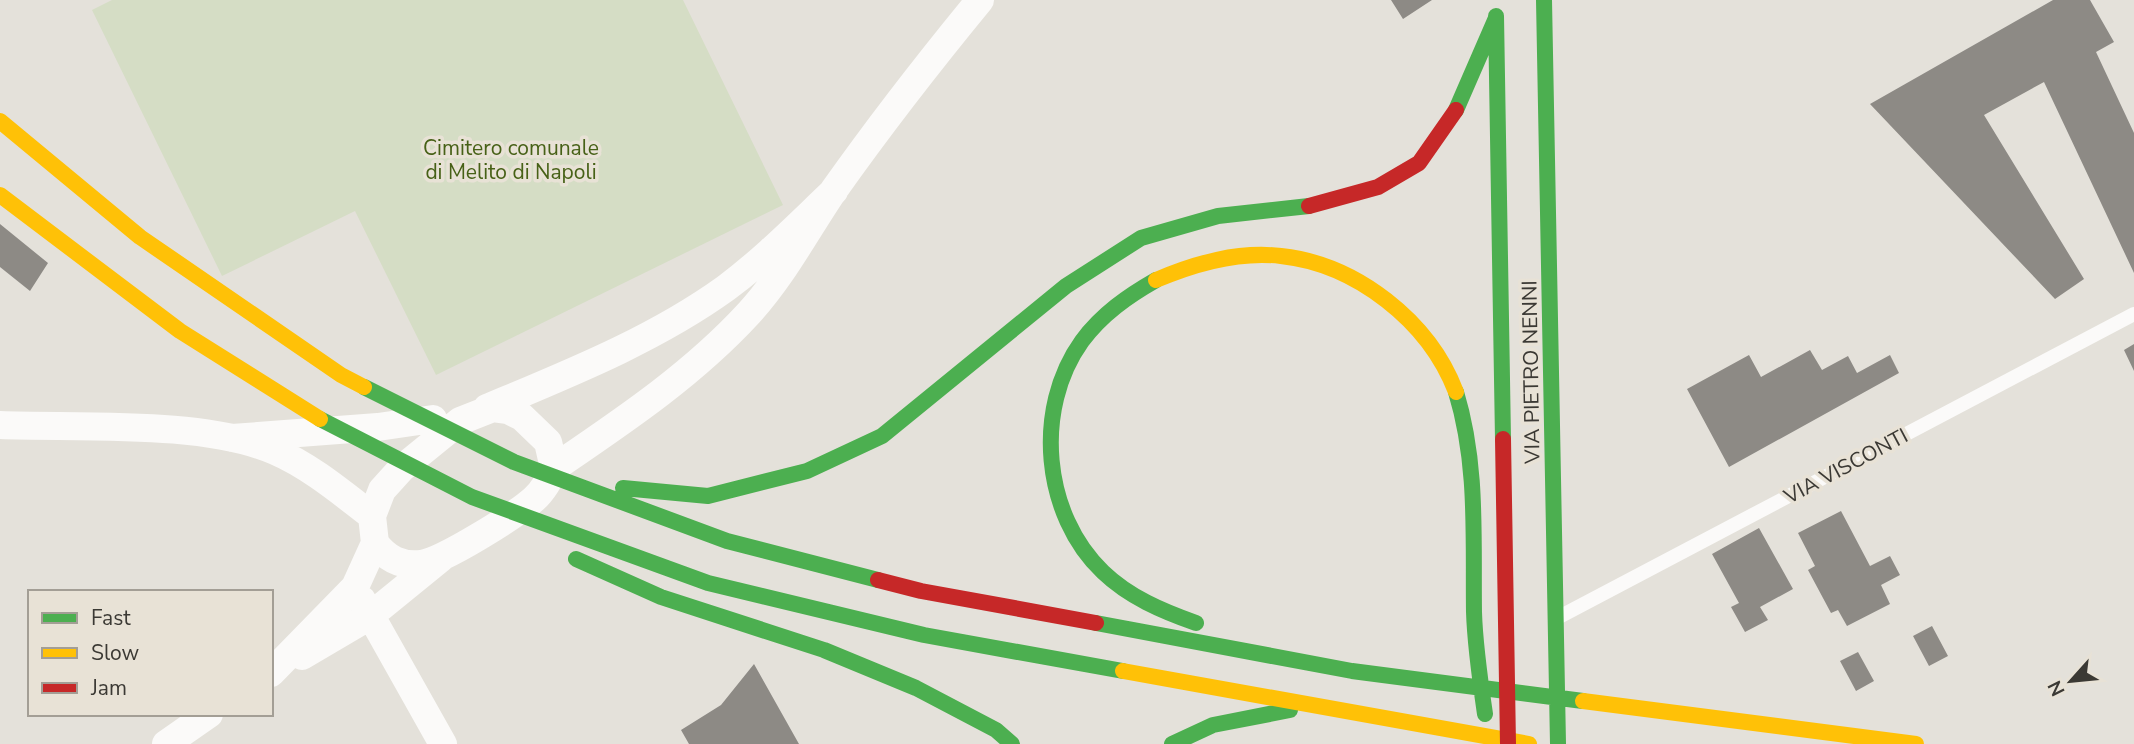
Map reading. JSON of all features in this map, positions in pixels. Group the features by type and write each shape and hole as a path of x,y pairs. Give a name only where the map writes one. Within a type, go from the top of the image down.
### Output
{"main road":[{"name":"VIA PIETRO NENNI","path":"1495,0 1508,744"},
{"name":"VIA PIETRO NENNI","path":"1544,0 1558,744"},
{"path":"563,476 708,496 807,471 882,436 1066,286 1141,239 1218,216 1309,206 1378,187 1419,163 1459,106 1496,19"},
{"path":"0,121 140,237 341,375 514,462 563,476 727,541 921,591 1352,671 1916,744"},
{"path":"0,195 180,331 317,418 472,497 580,562 661,597 824,650 916,688 996,730 1012,744"},
{"path":"1352,671 1163,613 1128,595 1095,567 1071,535 1054,489 1049,441 1059,389 1083,340 1115,306 1147,284 1198,263 1249,255 1311,260 1370,286 1421,330 1455,389 1471,457 1476,646 1490,744"},
{"path":"472,497 708,583 924,635 1529,744"},
{"path":"1172,744 1185,735 1229,722 1314,706"}],"street":[{"path":"273,672 370,616 442,557 535,498 715,349 752,310 834,191 929,62 980,0"},
{"path":"273,671 355,587 382,490 401,469 460,421 564,376 692,311 757,264 834,191"},
{"path":"232,438 378,427 494,408 508,410 522,417 548,442 563,476"},
{"path":"0,425 195,431 232,438 275,451 328,482 373,530 393,561 424,564 442,557"},
{"path":"355,587 443,744"},
{"path":"166,744 206,716"}],"lane":[{"path":"1547,116 1552,0"},
{"name":"VIA VISCONTI","path":"1557,619 2134,314"}],"green space":[{"name":"Cimitero comunale di Melito di Napoli","path":"112,0 683,0 783,205 436,375 355,211 222,276 92,10"}],"building":[{"path":"1391,0 1432,0 1403,19"},
{"path":"2053,0 2090,0 2114,42 2096,52 2134,133 2134,273 2044,82 1984,115 2084,279 2055,299 1870,104"},
{"path":"0,224 48,263 30,291 0,267"},
{"path":"2134,344 2134,371 2124,350"},
{"path":"1810,350 1822,370 1848,356 1857,373 1890,355 1899,373 1729,467 1687,389 1749,355 1761,377"},
{"path":"1841,511 1870,566 1890,556 1900,575 1881,585 1890,604 1847,626 1838,610 1831,613 1808,570 1815,566 1798,533"},
{"path":"1759,528 1793,589 1760,607 1768,620 1745,632 1731,607 1739,603 1712,554"},
{"path":"1932,626 1948,656 1929,666 1913,636"},
{"path":"1858,652 1874,681 1856,691 1840,661"},
{"path":"754,664 799,744 689,744 681,730 721,705"}],"traffic: fast":[{"path":"1544,0 1558,744"},
{"path":"1496,16 1503,439"},
{"path":"1456,110 1496,18"},
{"path":"623,488 708,496 807,471 882,436 1066,286 1141,238 1218,216 1309,206"},
{"path":"1156,280 1135,292 1098,322 1082,341 1066,368 1056,398 1051,429 1052,461 1057,492 1068,521 1083,548 1103,572 1124,589 1147,602 1196,623"},
{"path":"364,387 514,462 727,541 878,580"},
{"path":"1456,392 1471,473 1475,625 1485,714"},
{"path":"320,419 472,497 708,583 924,635 1123,671"},
{"path":"576,559 661,597 824,650 916,688 996,730 1012,744"},
{"path":"1096,623 1352,671 1583,701"},
{"path":"1172,744 1213,725 1290,710"}],"traffic: slow":[{"path":"0,121 140,237 341,375 364,387"},
{"path":"0,195 180,331 320,419"},
{"path":"1156,280 1186,268 1249,255 1281,256 1309,261 1336,271 1386,300 1409,320 1444,366 1456,392"},
{"path":"1123,671 1529,744"},
{"path":"1583,701 1916,744"}],"traffic: jam":[{"path":"1309,206 1378,187 1419,163 1456,110"},
{"path":"1503,439 1508,744"},
{"path":"878,580 921,591 1096,623"}]}
